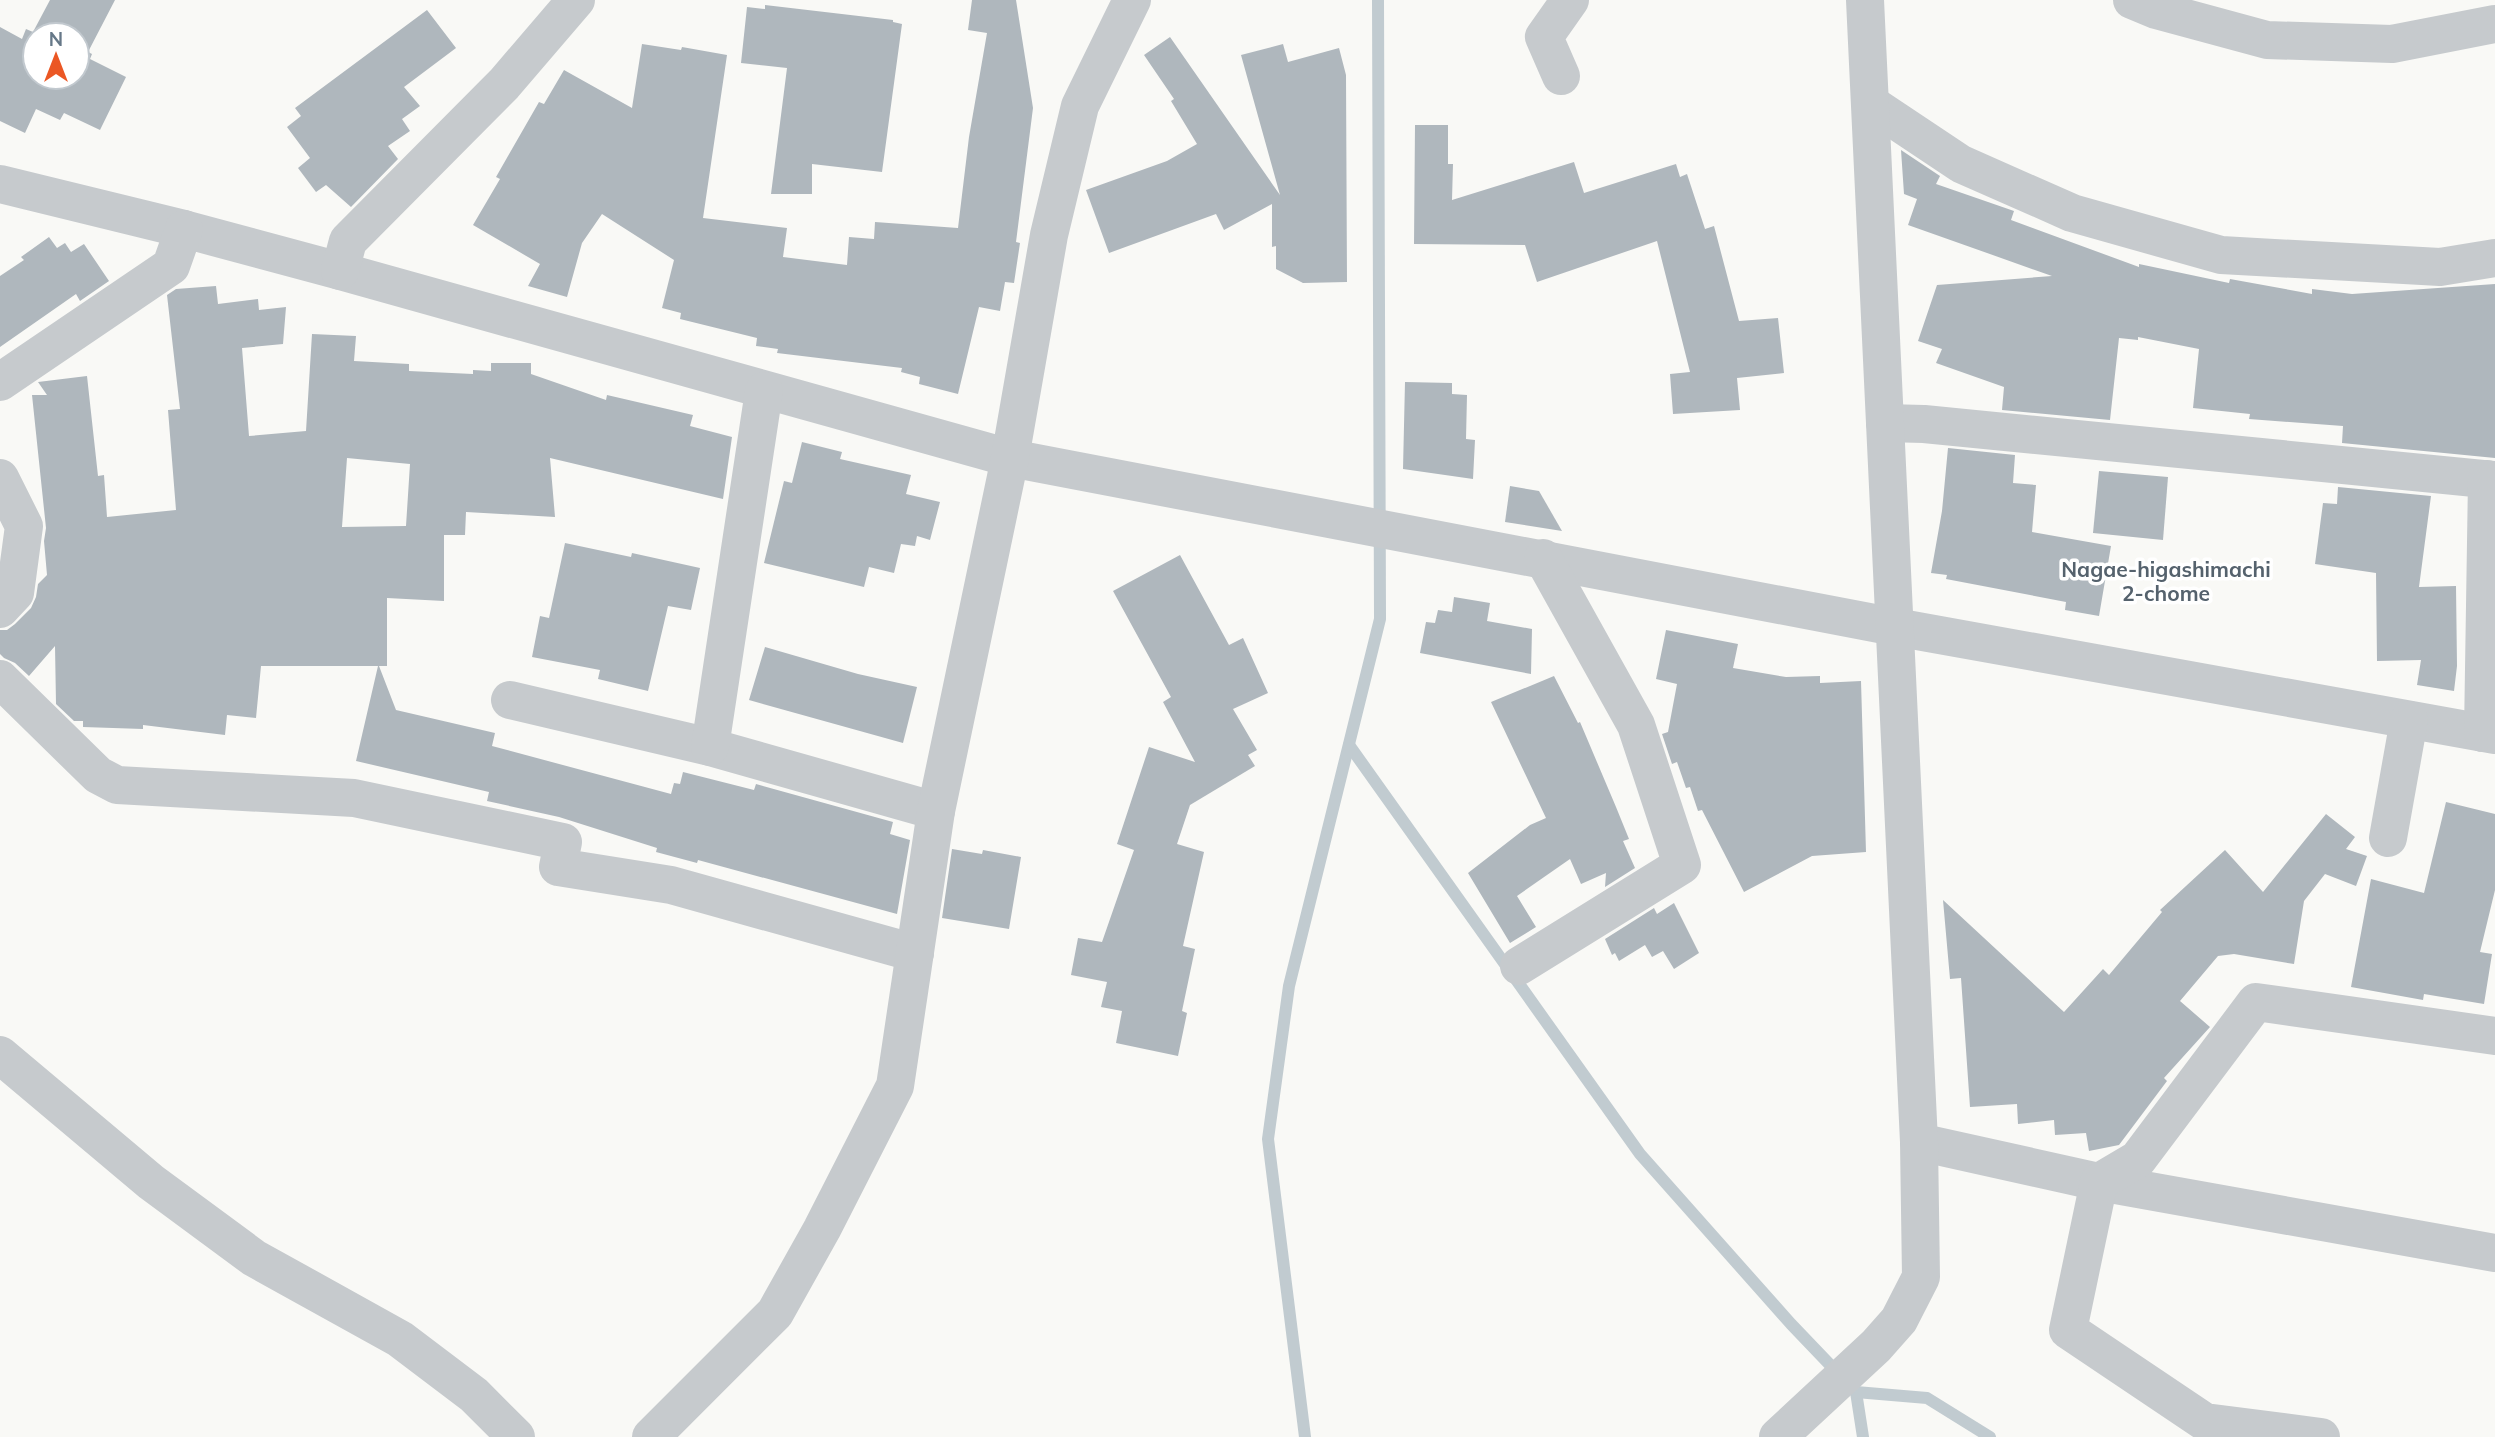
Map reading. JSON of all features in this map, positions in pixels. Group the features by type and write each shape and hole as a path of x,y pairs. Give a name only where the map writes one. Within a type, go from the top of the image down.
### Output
{"street":[{"path":"340,271 348,241 504,84 576,0"},
{"path":"651,1437 775,1313 895,1086 936,811 1010,458 1049,235 1080,106 1132,0"},
{"path":"1561,76 1545,37 1570,0"},
{"path":"1778,1437 1876,1346 1899,1321 1921,1277 1919,1142 1865,0"},
{"path":"2132,0 2156,10 2267,40 2392,44 2495,24"},
{"path":"1871,104 1961,164 2072,213 2221,255 2440,267 2495,258"},
{"path":"0,184 340,271 1010,458 1895,627 2489,734 2491,480 1924,424 1885,423"},
{"path":"0,382 171,266 184,229"},
{"path":"710,747 764,391"},
{"path":"0,478 24,526 15,593 0,609"},
{"path":"1519,966 1682,865 1636,725 1543,558"},
{"path":"0,679 98,775 117,785 354,797 563,842 558,867 671,885 915,953"},
{"path":"510,700 710,747 936,811"},
{"path":"2388,838 2409,720"},
{"path":"2320,1437 2205,1422 2068,1330 2099,1182 2138,1159 2256,1002 2495,1036"},
{"path":"0,1055 151,1182 254,1258 400,1339 474,1395 516,1437"},
{"path":"1919,1142 2099,1182 2495,1253"}],"building":[{"path":"50,0 115,0 91,46 91,21 39,21"},
{"path":"972,0 1016,0 1033,108 1016,242 1020,243 1014,283 1005,282 1000,311 979,307 958,394 919,384 920,377 901,372 902,368 777,353 778,349 756,346 757,338 680,319 681,313 662,308 674,260 602,214 582,243 567,297 528,286 540,264 473,225 500,179 496,177 539,102 544,104 564,70 632,108 642,44 681,50 682,47 727,55 703,218 787,228 783,257 847,265 849,237 874,239 875,222 958,228 969,137 987,33 968,30"},
{"path":"765,5 893,20 902,24 882,172 812,164 812,194 771,194 787,68 741,63 747,7 765,9"},
{"path":"427,10 456,48 404,87 420,106 402,119 410,131 388,146 398,159 351,207 326,185 316,192 298,168 310,158 287,127 301,116 295,108"},
{"path":"0,27 21,38 21,91 91,91 91,60 126,77 100,130 64,113 60,120 36,109 25,133 0,121"},
{"path":"1170,37 1280,195 1241,55 1283,44 1288,62 1339,48 1346,75 1347,282 1303,283 1276,269 1276,246 1272,247 1272,204 1224,230 1216,214 1109,253 1086,190 1167,161 1197,144 1171,101 1174,99 1144,55"},
{"path":"1415,125 1448,125 1448,164 1453,164 1452,200 1574,162 1584,193 1676,164 1680,177 1687,174 1705,229 1714,226 1739,321 1778,318 1784,373 1737,378 1740,410 1673,414 1670,374 1690,372 1657,241 1537,282 1525,245 1414,244"},
{"path":"1901,150 1940,176 1936,184 2014,211 2011,220 2139,267 2139,264 2229,283 2230,279 2312,294 2312,289 2352,294 2495,284 2495,458 2342,443 2343,426 2249,419 2250,414 2193,408 2199,349 2138,337 2138,340 2119,338 2110,420 2002,410 2004,387 1936,363 1942,349 1918,341 1937,285 2052,276 1908,225 1917,199 1904,194"},
{"path":"49,237 57,248 65,243 71,252 84,244 109,281 80,301 76,294 0,347 0,276 24,260 21,257"},
{"path":"216,286 218,304 258,299 259,310 286,307 283,344 242,348 249,436 306,431 312,334 356,336 354,361 409,364 409,371 473,374 473,370 491,371 491,363 531,363 531,374 606,400 607,395 693,415 690,426 732,437 723,499 550,458 555,517 466,512 465,535 444,535 444,601 387,598 387,666 379,666 396,710 495,733 492,746 671,794 674,783 680,784 683,772 754,790 756,784 893,822 890,834 910,840 897,914 698,860 697,863 656,852 657,848 559,817 487,801 489,792 356,761 378,666 261,666 256,718 227,715 225,735 143,725 143,729 83,727 83,721 74,721 56,704 55,646 29,676 0,654 0,630 7,630 31,608 38,584 47,575 44,541 46,528 32,395 47,395 38,382 87,376 98,476 104,475 107,517 176,510 168,410 180,409 167,295 176,289","holes":["347,458 410,464 406,526 342,527"]},
{"path":"1405,382 1452,383 1452,394 1467,395 1466,439 1475,440 1473,479 1403,469"},
{"path":"802,442 842,452 840,459 911,475 906,494 940,502 930,540 917,536 915,546 901,544 894,573 869,567 864,587 764,563 784,481 792,483"},
{"path":"1948,448 2015,455 2013,483 2036,485 2032,532 2111,546 2099,616 2065,610 2066,602 1946,579 1947,575 1931,573 1942,511"},
{"path":"2099,471 2168,477 2163,540 2093,533"},
{"path":"1510,486 1539,491 1562,531 1505,522"},
{"path":"2338,487 2431,496 2419,587 2456,586 2457,666 2454,691 2417,685 2421,660 2377,661 2376,573 2315,564 2323,503 2337,504"},
{"path":"565,543 631,557 632,553 700,568 691,610 668,606 648,691 598,679 600,670 532,657 540,616 549,618"},
{"path":"1180,555 1229,645 1243,638 1268,693 1233,709 1257,750 1248,755 1255,766 1190,805 1177,844 1204,852 1183,946 1195,949 1182,1011 1187,1013 1178,1056 1116,1043 1122,1011 1101,1007 1107,982 1071,975 1078,938 1102,942 1134,850 1117,844 1149,747 1195,762 1163,702 1171,697 1113,591"},
{"path":"1454,597 1490,603 1487,621 1532,629 1531,674 1420,653 1426,622 1435,623 1438,610 1452,612"},
{"path":"1666,630 1738,644 1733,668 1786,677 1820,676 1820,683 1861,681 1866,852 1812,856 1744,892 1702,810 1698,811 1690,787 1686,788 1677,762 1672,764 1662,734 1668,732 1677,684 1656,679"},
{"path":"765,647 858,674 917,687 903,743 749,700"},
{"path":"1554,676 1578,723 1580,722 1616,807 1629,839 1623,841 1635,868 1605,887 1606,873 1581,884 1570,859 1517,896 1536,927 1510,943 1468,873 1530,825 1546,818 1491,702"},
{"path":"2446,802 2495,814 2495,890 2480,952 2492,954 2484,1004 2424,994 2423,1000 2351,987 2371,879 2424,893"},
{"path":"2326,814 2355,837 2346,849 2367,856 2356,886 2325,874 2304,901 2294,964 2234,954 2218,956 2180,1001 2210,1027 2164,1078 2167,1081 2119,1145 2089,1151 2086,1133 2055,1135 2054,1120 2018,1124 2017,1104 1970,1107 1961,978 1950,979 1943,900 2064,1012 2103,969 2109,975 2162,912 2160,910 2225,850 2263,892"},
{"path":"952,849 982,854 983,850 1021,857 1009,929 942,918"},
{"path":"1674,903 1699,953 1674,969 1663,951 1652,957 1645,945 1619,961 1615,953 1612,955 1605,939 1654,908 1657,914"}],"waterway":[{"path":"1305,1437 1268,1139 1289,986 1380,619 1378,0"},
{"path":"1349,745 1640,1154 1791,1324 1856,1392 1863,1437"},
{"path":"1856,1392 1927,1398 1990,1437"}],"district":[{"name":"Nagae-higashimachi 2-chome","path":"2166,581"}]}
